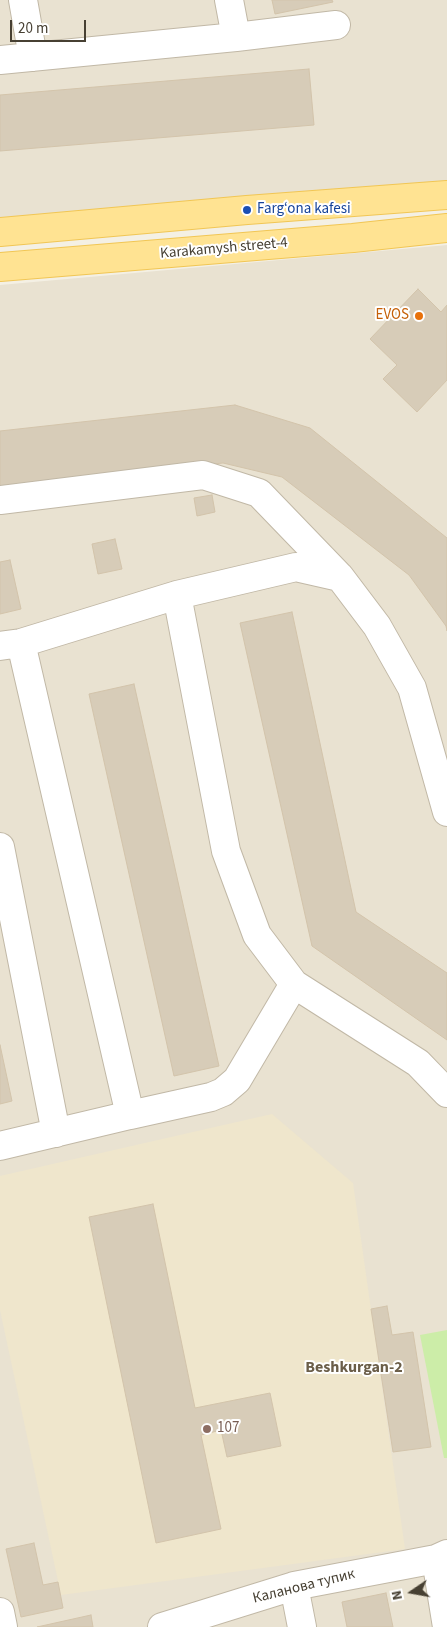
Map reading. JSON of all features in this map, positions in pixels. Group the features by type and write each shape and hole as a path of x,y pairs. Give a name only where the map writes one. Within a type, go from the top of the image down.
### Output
{"main road":[{"path":"0,232 247,210 447,195"},
{"name":"Karakamysh street-4","path":"0,267 353,238 447,228"}],"street":[{"path":"23,0 33,57"},
{"path":"229,0 236,37"},
{"path":"0,60 236,37 336,25"},
{"path":"0,500 204,476 259,493 340,576 377,626 412,688 447,812"},
{"path":"130,1115 11,644 177,596 296,566 340,576"},
{"path":"177,596 226,851 257,935 294,984 418,1063 447,1093"},
{"path":"0,847 56,1133"},
{"path":"0,1146 211,1097 223,1092 237,1080 294,984"},
{"path":"441,1557 447,1627"},
{"name":"Каланова тупик","path":"162,1627 294,1586 441,1557"},
{"path":"294,1586 302,1627"},
{"path":"0,1612 3,1627"}],"shaded area":[{"path":"0,0 447,0 447,195 0,232"},
{"path":"447,245 447,1627 0,1627 0,285"},
{"name":"107","path":"272,1114 353,1183 405,1549 61,1595 0,1310 0,1176"}],"green space":[{"path":"447,1330 447,1458 444,1458 420,1335"}],"building":[{"path":"272,0 332,0 333,2 275,14"},
{"path":"309,69 314,125 0,151 0,95"},
{"path":"418,289 441,312 447,305 447,380 417,412 383,379 397,365 370,339"},
{"path":"235,405 310,428 447,538 447,631 446,626 409,575 282,477 223,463 0,487 0,431"},
{"path":"212,495 215,512 197,516 194,498"},
{"path":"115,539 122,569 98,574 92,544"},
{"path":"10,560 21,609 0,614 0,562"},
{"path":"292,612 356,912 447,973 447,1040 312,946 240,623"},
{"path":"134,684 219,1066 174,1076 89,694"},
{"path":"0,1045 12,1101 0,1104"},
{"path":"153,1204 195,1408 270,1393 281,1446 227,1457 221,1430 201,1435 221,1529 156,1543 89,1217"},
{"path":"387,1306 392,1335 413,1332 431,1447 393,1452 371,1309"},
{"path":"34,1543 43,1585 58,1582 63,1608 21,1617 6,1549"},
{"path":"386,1593 393,1627 347,1627 342,1602"},
{"path":"91,1615 93,1627 37,1627"}],"place":[{"name":"Farg‘ona kafesi","path":"247,210"},
{"name":"EVOS","path":"419,316"},
{"name":"107","path":"207,1429"}],"district":[{"name":"Beshkurgan-2","path":"354,1368"}]}
